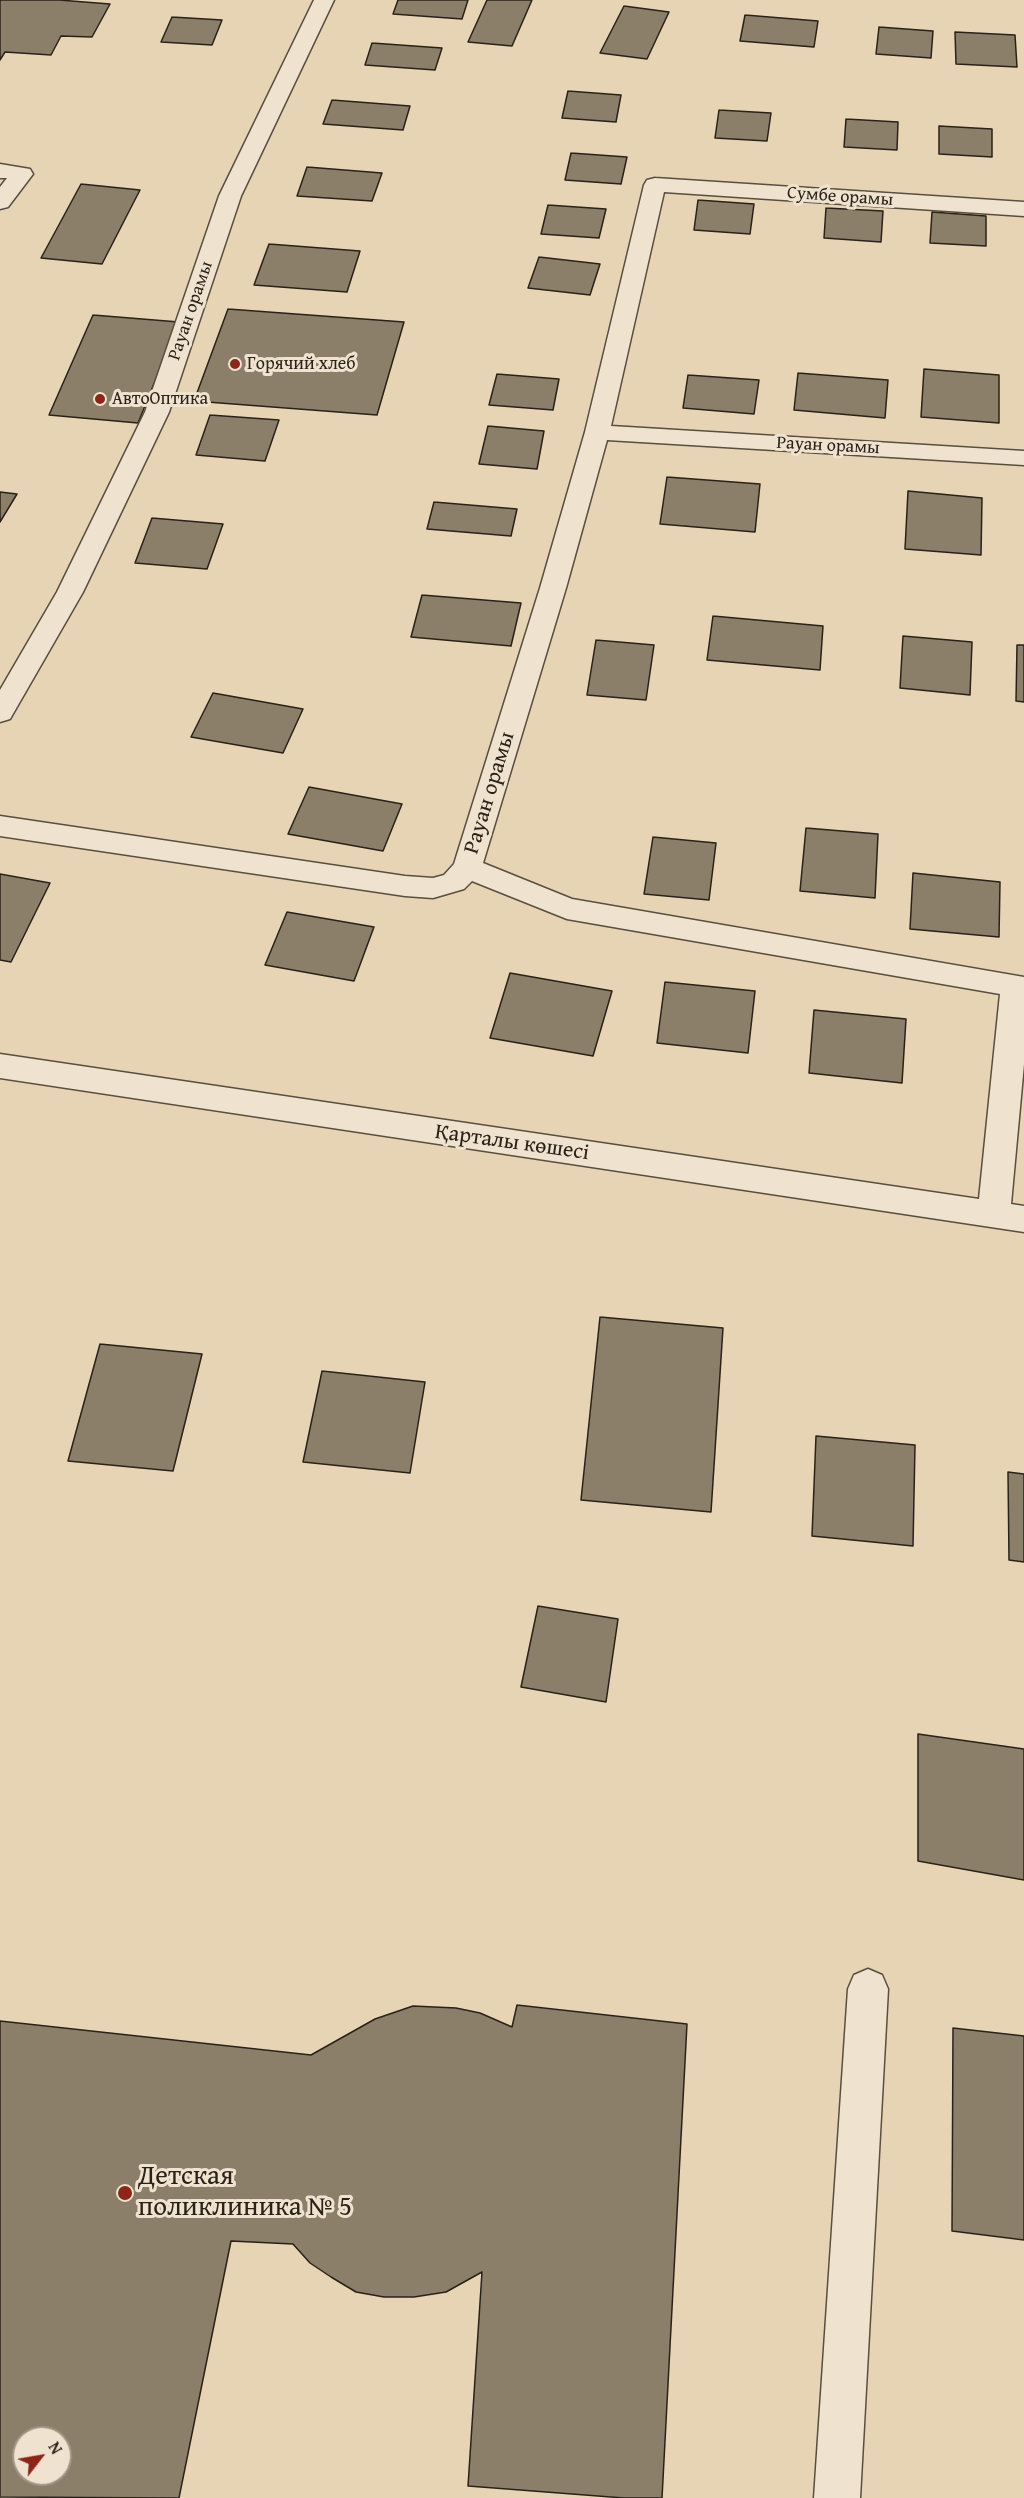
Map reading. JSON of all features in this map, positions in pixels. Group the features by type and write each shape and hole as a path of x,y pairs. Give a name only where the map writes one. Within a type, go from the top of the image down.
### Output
{"street":[{"name":"Рауан орамы","path":"0,713 70,592 156,412 230,196 324,0"},
{"path":"0,171 22,174 0,202"},
{"name":"Рауан орамы","path":"0,826 405,886 433,888 454,882 467,868 553,588 597,432 655,185"},
{"name":"Сумбе орамы","path":"655,185 1024,209"},
{"name":"Рауан орамы","path":"597,432 1024,458"},
{"path":"467,868 567,909 1016,986 1009,1217"},
{"name":"Қарталы көшесі","path":"0,1066 1009,1217"},
{"path":"837,2498 868,1989"}],"building":[{"path":"0,0 59,0 110,4 92,37 61,36 51,55 5,52 0,60"},
{"path":"398,0 468,0 462,19 393,14"},
{"path":"487,0 532,0 512,46 468,42"},
{"path":"624,6 669,12 647,59 600,53"},
{"path":"745,15 818,21 814,47 740,41"},
{"path":"172,17 222,20 212,45 161,42"},
{"path":"879,27 933,31 931,58 876,54"},
{"path":"955,32 1015,35 1017,67 956,64"},
{"path":"372,43 442,48 435,70 365,65"},
{"path":"568,91 621,95 616,122 562,118"},
{"path":"332,100 410,106 403,130 323,124"},
{"path":"719,110 771,113 767,141 715,138"},
{"path":"846,119 898,122 897,150 844,147"},
{"path":"939,126 992,129 992,157 939,154"},
{"path":"571,153 627,157 621,184 565,180"},
{"path":"307,167 382,173 372,201 297,196"},
{"path":"81,184 140,190 102,264 41,258"},
{"path":"698,200 754,204 750,234 694,230"},
{"path":"548,205 606,209 599,238 541,234"},
{"path":"826,208 883,211 881,242 824,238"},
{"path":"932,212 986,216 986,246 930,243"},
{"path":"269,244 360,251 347,292 254,285"},
{"path":"539,257 600,264 590,295 528,288"},
{"path":"228,309 404,322 377,415 194,401"},
{"path":"93,315 179,322 138,423 49,415"},
{"path":"924,369 999,375 999,423 921,417"},
{"path":"798,373 888,380 885,418 794,410"},
{"path":"497,374 559,379 553,410 489,405"},
{"path":"688,375 759,380 754,414 683,408"},
{"path":"210,415 279,420 265,461 196,455"},
{"path":"488,426 544,431 537,469 479,464"},
{"path":"667,477 760,484 755,532 660,524"},
{"path":"908,491 982,498 981,555 905,549"},
{"path":"0,492 17,494 0,522"},
{"path":"434,502 517,509 511,536 427,529"},
{"path":"152,518 223,524 207,569 135,563"},
{"path":"422,595 521,603 511,646 411,637"},
{"path":"713,616 823,626 820,670 707,660"},
{"path":"903,636 972,642 970,695 900,688"},
{"path":"596,640 654,645 646,700 587,695"},
{"path":"1017,645 1024,645 1024,702 1016,701"},
{"path":"213,693 303,709 283,753 191,737"},
{"path":"309,787 402,804 383,851 288,834"},
{"path":"806,828 878,834 875,898 800,891"},
{"path":"653,837 716,843 709,900 644,894"},
{"path":"913,873 1000,882 999,937 910,929"},
{"path":"0,874 50,883 11,962 0,960"},
{"path":"287,912 374,927 354,981 265,965"},
{"path":"510,973 612,991 593,1056 490,1038"},
{"path":"665,982 755,991 748,1053 657,1043"},
{"path":"814,1010 906,1019 902,1083 809,1073"},
{"path":"600,1317 723,1328 711,1512 581,1500"},
{"path":"100,1344 202,1354 173,1471 68,1461"},
{"path":"322,1371 425,1382 410,1473 303,1462"},
{"path":"816,1436 915,1445 913,1546 812,1536"},
{"path":"1008,1472 1024,1474 1024,1562 1009,1560"},
{"path":"538,1606 618,1619 606,1702 521,1687"},
{"path":"918,1734 1024,1749 1024,1880 918,1861"},
{"path":"517,2005 687,2024 662,2498 624,2498 468,2486 482,2272 446,2292 414,2297 384,2297 356,2292 310,2263 293,2244 231,2241 179,2498 0,2497 0,2021 311,2055 375,2019 413,2006 456,2008 480,2013 512,2027"},
{"path":"953,2028 1024,2036 1024,2240 952,2231"}],"place":[{"name":"Горячий хлеб","path":"235,364"},
{"name":"АвтоОптика","path":"100,399"},
{"name":"Детская поликлиника № 5","path":"125,2193"}]}
